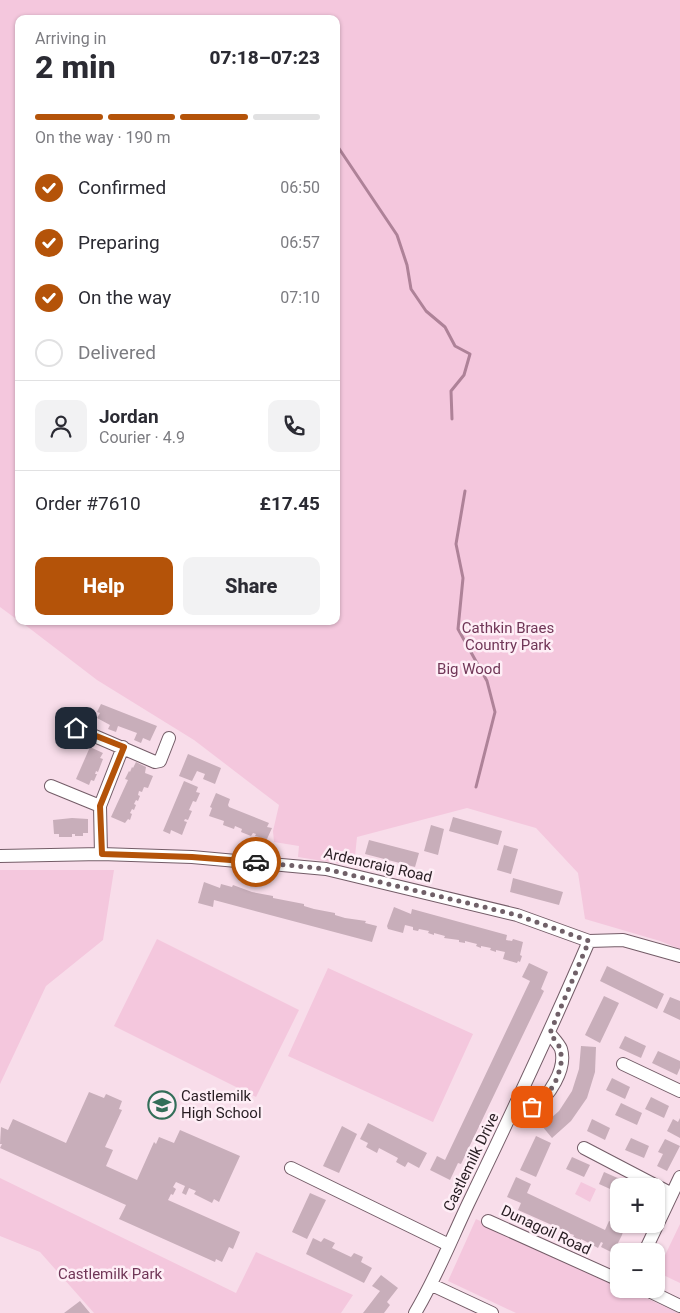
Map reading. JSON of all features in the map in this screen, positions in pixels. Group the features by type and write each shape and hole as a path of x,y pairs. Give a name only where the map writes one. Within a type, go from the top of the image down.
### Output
{"street":[{"path":"76,728 124,747 155,762 160,761 169,738"},
{"path":"102,854 100,806 124,747"},
{"path":"52,786 100,806"},
{"name":"Ardencraig Road","path":"0,856 102,854 192,857 326,869 517,915 589,941 623,940 680,956"},
{"name":"Castlemilk Drive","path":"415,1313 432,1285 449,1245 514,1111 589,941"},
{"path":"514,1111 532,1107 545,1098 555,1083 561,1066 561,1049 550,1033"},
{"path":"623,1064 680,1091"},
{"path":"584,1148 672,1194"},
{"path":"291,1168 449,1245"},
{"path":"649,1243 680,1177"},
{"name":"Dunagoil Road","path":"488,1221 610,1276"},
{"path":"432,1285 492,1313"},
{"path":"664,1298 680,1306"}],"green space":[{"name":"Cathkin Braes Country Park","path":"0,0 680,0 680,949 660,941 585,919 578,873 536,828 467,808 357,837 354,866 298,857 299,846 274,842 273,831 279,805 194,740 97,680 25,625 340,625 340,15 15,15 15,618 0,607"},
{"path":"0,870 114,870 103,940 46,986 0,1084"},
{"path":"157,939 299,1010 256,1097 114,1026"},
{"path":"328,968 473,1034 433,1122 288,1056"},
{"name":"Castlemilk Park","path":"0,1178 236,1293 256,1252 353,1295 341,1313 94,1313 40,1252 0,1236"},
{"path":"581,1182 596,1189 590,1202 575,1194"},
{"path":"476,1219 610,1281 610,1298 646,1298 679,1313 516,1313 448,1281"},
{"path":"680,1224 680,1283 665,1276 665,1255"}],"building":[{"path":"101,704 157,726 150,741 143,738 141,743 134,740 137,733 118,726 116,732 108,729 110,725 97,718 100,713 97,712"},
{"path":"90,747 103,753 100,758 103,759 98,772 96,771 95,774 97,774 94,781 91,780 89,785 76,779"},
{"path":"188,754 221,768 215,784 203,779 205,774 197,771 192,781 179,776"},
{"path":"136,762 146,767 145,773 153,776 148,788 144,787 142,792 139,791 138,795 140,796 134,804 136,805 134,810 132,809 130,813 132,814 130,820 128,819 125,823 111,817 128,780 125,779"},
{"path":"184,781 198,787 196,792 200,793 196,802 193,801 189,810 192,811 188,820 185,819 184,821 187,822 182,835 171,830 170,834 163,831"},
{"path":"216,793 230,799 229,807 269,823 267,827 272,828 267,839 255,836 256,834 253,833 251,836 241,832 242,829 235,826 234,829 223,825 224,821 209,816 212,808 210,807"},
{"path":"453,817 502,831 498,845 449,831"},
{"path":"88,819 88,833 83,833 83,836 72,834 72,837 59,837 59,834 54,834 53,820"},
{"path":"431,825 444,829 438,855 424,851"},
{"path":"369,840 419,853 415,867 365,854"},
{"path":"504,845 518,849 511,874 497,870"},
{"path":"513,878 563,892 559,905 510,892"},
{"path":"204,882 220,888 221,884 232,887 233,885 252,892 273,896 273,898 335,913 335,915 345,918 366,921 365,923 377,926 372,942 214,900 213,907 198,903"},
{"path":"394,907 411,914 412,909 507,935 506,940 512,941 513,939 523,942 520,962 518,961 517,963 503,959 505,952 496,950 496,952 490,950 491,948 476,946 477,944 444,938 445,936 428,933 429,931 413,930 413,927 405,925 403,933 388,929 387,926"},
{"path":"529,963 548,972 541,989 544,991 461,1164 458,1163 450,1180 430,1170 437,1156 445,1160 530,981 522,977"},
{"path":"607,966 664,994 657,1009 600,981"},
{"path":"604,996 619,1003 600,1043 585,1035"},
{"path":"670,997 680,1001 680,1020 663,1012"},
{"path":"625,1036 646,1046 641,1058 619,1048"},
{"path":"581,1046 596,1047 595,1072 587,1098 571,1121 552,1138 542,1126 559,1111 572,1091 579,1069"},
{"path":"658,1051 680,1061 677,1075 652,1063"},
{"path":"612,1078 630,1087 625,1099 606,1090"},
{"path":"89,1092 104,1098 106,1094 122,1101 119,1109 122,1110 105,1147 113,1150 106,1166 137,1180 154,1142 156,1144 159,1137 174,1143 180,1130 240,1156 219,1202 214,1199 212,1203 194,1194 196,1191 189,1188 186,1195 182,1193 185,1186 176,1182 173,1187 176,1189 168,1200 240,1232 233,1249 229,1247 222,1262 216,1259 215,1262 119,1219 126,1205 0,1148 2,1144 0,1144 1,1127 8,1130 13,1119 66,1143"},
{"path":"651,1097 669,1106 664,1118 645,1109"},
{"path":"621,1103 642,1113 637,1125 615,1115"},
{"path":"680,1118 680,1138 667,1131 673,1119 678,1122"},
{"path":"592,1119 610,1128 605,1140 587,1131"},
{"path":"368,1123 427,1153 419,1168 408,1162 405,1167 396,1162 398,1158 379,1148 377,1153 366,1147 368,1143 360,1139"},
{"path":"342,1126 357,1134 339,1173 323,1166"},
{"path":"536,1136 551,1143 536,1177 520,1170"},
{"path":"631,1138 649,1146 644,1158 625,1150"},
{"path":"665,1139 680,1146 667,1171 657,1166 663,1154 658,1152"},
{"path":"572,1157 590,1165 584,1177 566,1169"},
{"path":"604,1172 618,1178 610,1178 610,1189 599,1184"},
{"path":"516,1177 531,1184 527,1193 605,1230 609,1221 610,1233 623,1233 622,1235 618,1243 610,1243 610,1252 601,1247 603,1243 601,1242 598,1248 518,1210 521,1203 507,1197"},
{"path":"310,1193 326,1200 307,1239 292,1232"},
{"path":"313,1238 321,1242 324,1238 335,1243 332,1248 351,1257 354,1253 363,1257 361,1262 372,1268 364,1283 306,1254"},
{"path":"381,1275 398,1288 387,1302 390,1305 384,1313 363,1313 380,1291 372,1286"},
{"path":"80,1301 90,1313 64,1313"}],"waterway":[{"path":"340,150 397,235 407,265 411,289 426,311 445,327 455,346 470,354 464,375 451,391 452,419"},
{"path":"465,491 456,544 463,578 458,629 487,681 495,712 476,787"}],"way so far":[{"path":"256,862 326,869 435,894 517,915 589,941 550,1033 561,1049 561,1066 555,1083 545,1098 532,1107"}],"place":[{"name":"Castlemilk High School","path":"162,1105"}],"route":[{"path":"76,728 124,747 100,806 102,854 192,857 256,862"}],"park label":[{"name":"Big Wood","path":"469,669"}]}
